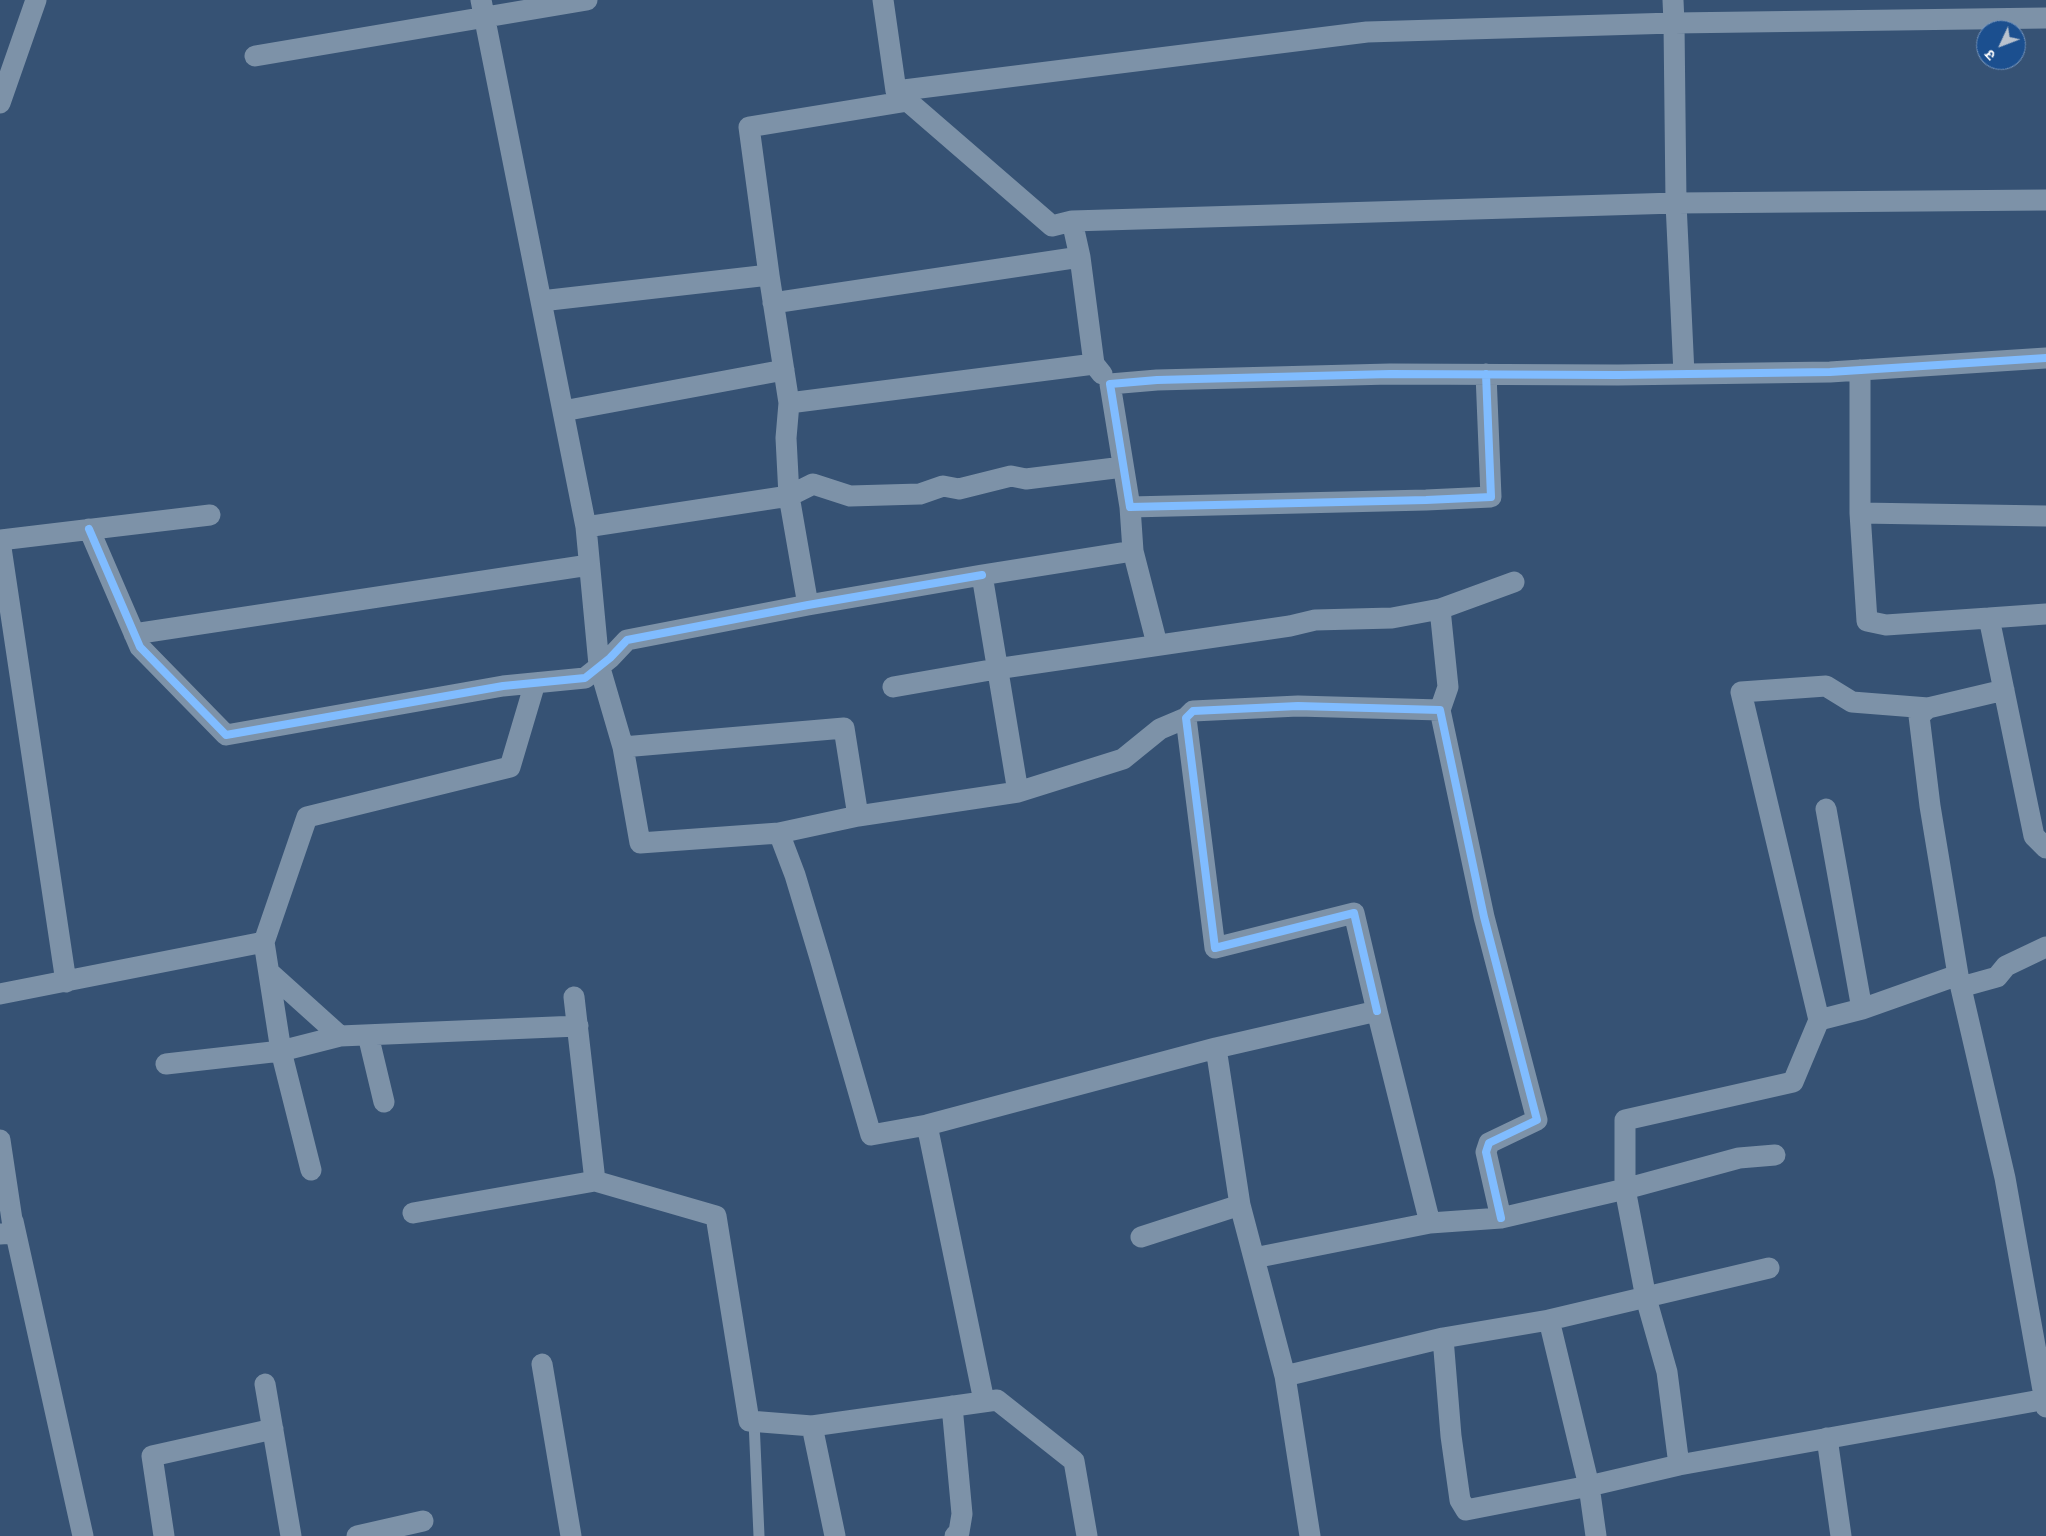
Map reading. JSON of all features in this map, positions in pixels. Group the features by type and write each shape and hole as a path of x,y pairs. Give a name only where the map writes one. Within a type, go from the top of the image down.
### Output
{"street":[{"path":"0,102 36,0"},
{"path":"255,56 483,8 587,0"},
{"path":"883,0 902,96 1052,226 1072,221 1676,203 2046,200"},
{"path":"1673,0 1676,203 1684,374"},
{"path":"483,8 586,528 599,665 623,747 640,843 779,833 858,816 1018,792 1123,759 1160,729 1186,718 1193,711 1298,706 1440,710"},
{"path":"808,605 789,496 786,438 789,403 748,127 902,96 1367,32 1674,23 2046,18"},
{"path":"1072,221 1080,257 1094,364 1110,384 1130,507 1133,551 1157,644"},
{"path":"773,303 1080,257"},
{"path":"541,301 769,274"},
{"path":"1110,384 1157,380 1390,374 1684,374 1860,370 2046,358"},
{"path":"789,403 1094,364"},
{"path":"563,411 784,370"},
{"path":"1860,370 1860,513 1867,621 1886,626 2046,614"},
{"path":"1130,507 1426,500 1491,496 1486,374"},
{"path":"586,528 789,496 813,484 850,496 920,494 943,486 959,489 1010,476 1026,479 1124,467"},
{"path":"1860,513 2046,516"},
{"path":"66,982 0,541 210,514"},
{"path":"89,529 140,647 226,735 503,686 584,678 610,658 627,640 808,605 1133,551"},
{"path":"134,634 589,565"},
{"path":"982,575 996,669 1018,792"},
{"path":"893,687 1157,644 1290,626 1316,620 1392,618 1440,609 1514,582"},
{"path":"1440,609 1448,687 1440,710 1484,917 1537,1120 1489,1143 1486,1152 1501,1218"},
{"path":"1989,618 2034,836 2046,848"},
{"path":"311,1170 281,1051 264,942 307,817 510,767 535,682"},
{"path":"1679,1465 1667,1372 1646,1298 1625,1189 1625,1120 1793,1082 1819,1020 1742,692 1826,686 1852,702 1928,708 2004,690"},
{"path":"1443,1338 1451,1436 1460,1500 1466,1510 1589,1486 1679,1465 1827,1438 2045,1402 2038,1317 1960,981 1930,806 1919,716 1928,708"},
{"path":"1186,718 1215,948 1354,913 1430,1223"},
{"path":"623,747 844,728 858,816"},
{"path":"1826,809 1862,1009"},
{"path":"779,833 812,930 871,1135 927,1125 1216,1048 1377,1011"},
{"path":"0,994 264,942"},
{"path":"1819,1020 1960,981 1997,977 2006,966 2046,947"},
{"path":"270,973 340,1036"},
{"path":"574,997 595,1181"},
{"path":"166,1064 281,1051 340,1036 578,1026"},
{"path":"368,1035 384,1102"},
{"path":"1216,1048 1240,1205 1285,1376 1310,1536"},
{"path":"927,1125 984,1401"},
{"path":"0,1140 6,1227 83,1536"},
{"path":"1254,1258 1430,1223 1501,1218 1625,1189 1739,1158 1775,1155"},
{"path":"413,1213 595,1181 716,1216 749,1421 812,1426 998,1400 1074,1461 1087,1536"},
{"path":"1141,1237 1240,1205"},
{"path":"1285,1376 1443,1338 1549,1320 1769,1268"},
{"path":"1549,1320 1589,1486 1596,1536"},
{"path":"542,1364 572,1536"},
{"path":"265,1384 291,1536"},
{"path":"952,1406 962,1514 960,1532 955,1536"},
{"path":"812,1426 835,1536"},
{"path":"164,1536 152,1456 273,1429"},
{"path":"1827,1438 1841,1536"},
{"path":"357,1536 422,1521"}],"lane":[{"path":"754,1421 759,1536"}],"cycle path":[{"path":"1486,374 1491,497 1130,507 1110,384 1157,380 1390,374 1618,375 1830,372 2046,358"},
{"path":"89,529 140,647 226,735 503,686 585,678 610,658 627,640 808,605 982,575"},
{"path":"1377,1011 1354,913 1215,948 1186,718 1193,711 1298,706 1440,710 1484,917 1537,1120 1489,1143 1486,1152 1501,1218"}]}
